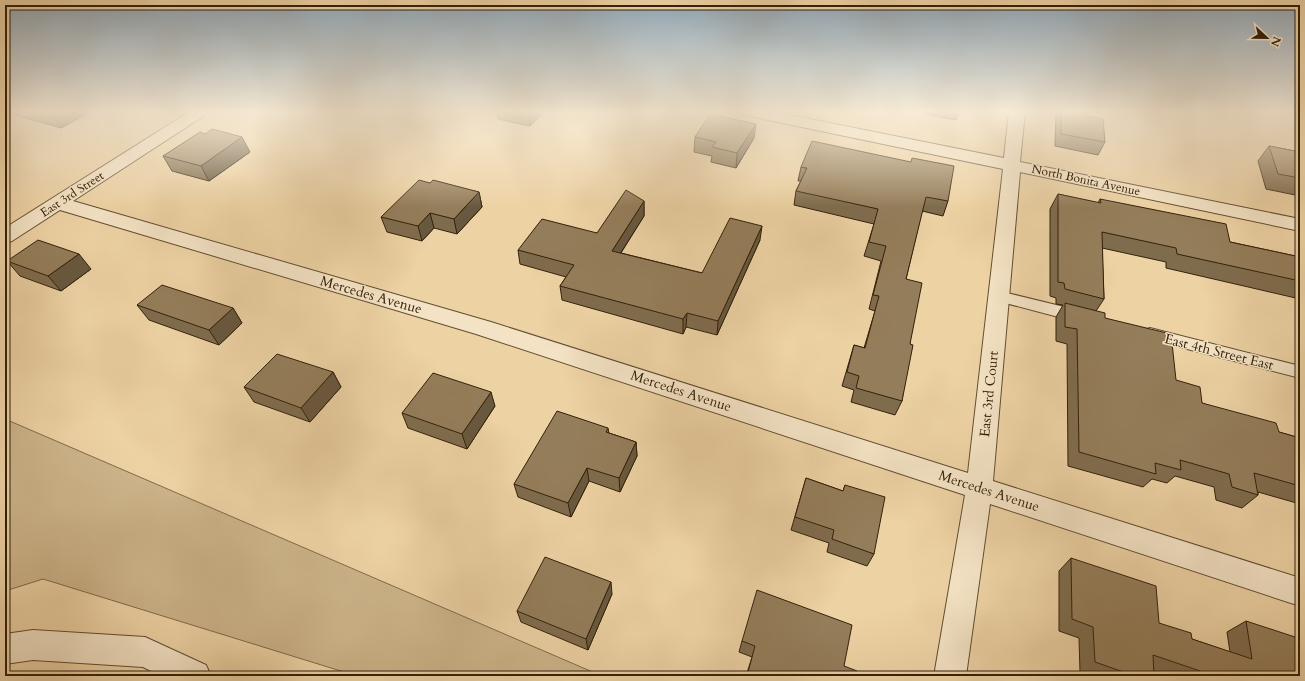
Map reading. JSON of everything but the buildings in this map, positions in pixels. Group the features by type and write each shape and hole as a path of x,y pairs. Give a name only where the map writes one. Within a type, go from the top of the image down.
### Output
{"street":[{"name":"East 3rd Street","path":"5,237 150,144"},
{"name":"North Bonita Avenue","path":"909,144 1300,225"},
{"name":"East 3rd Court","path":"950,676 979,488 1014,144"},
{"name":"Mercedes Avenue","path":"58,203 483,328 1300,592"},
{"path":"5,649 33,645 145,652 195,676"}],"lane":[{"path":"999,296 1099,321"},
{"name":"East 4th Street East","path":"1138,331 1300,372"}],"shaded area":[{"path":"5,419 602,676 357,676 43,579 5,591"}]}
